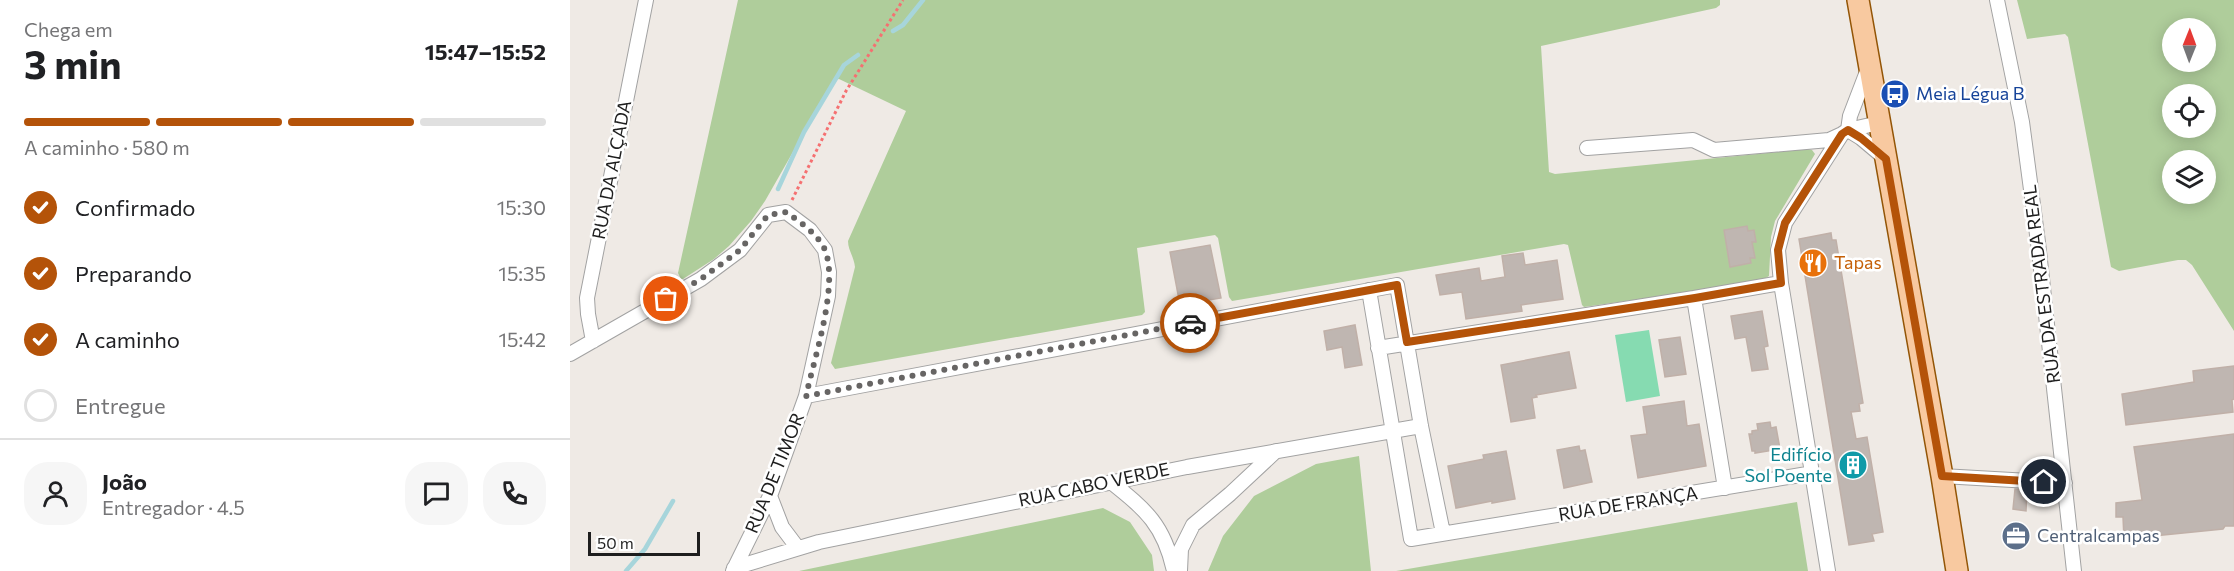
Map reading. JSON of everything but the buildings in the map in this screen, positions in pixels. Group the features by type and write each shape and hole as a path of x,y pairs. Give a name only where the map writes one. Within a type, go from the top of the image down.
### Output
{"main road":[{"path":"1858,0 1957,571"}],"street":[{"name":"RUA DA ALÇADA","path":"593,341 587,298 646,0"},
{"name":"RUA DA ESTRADA REAL","path":"1996,0 2022,123 2038,242 2074,571"},
{"path":"1828,571 1781,283 1778,250 1785,223 1847,126 1869,66"},
{"path":"1587,148 1694,140 1714,150 1828,140 1847,126 1878,116"},
{"path":"1847,126 1886,159"},
{"path":"570,354 701,279 740,250 768,215 786,212"},
{"name":"RUA DE TIMOR","path":"733,570 770,496 806,396 828,296 829,272 825,250 810,230 786,212"},
{"path":"1378,348 1781,283"},
{"path":"806,396 1397,285 1421,426 1443,533"},
{"path":"1369,290 1392,429"},
{"path":"1695,298 1725,488"},
{"name":"RUA CABO VERDE","path":"733,570 797,547 1276,450 1421,426"},
{"name":"RUA DE FRANÇA","path":"1392,429 1411,539 1813,473"},
{"path":"1180,571 1181,549 1193,525 1230,494 1276,450"},
{"path":"1942,476 2065,483"},
{"path":"1111,482 1138,503 1156,523 1169,549 1174,571"},
{"path":"770,496 782,526 797,547"}],"path":[{"path":"786,212 846,91 903,0"}],"green space":[{"path":"738,0 1720,0 1720,5 1716,8 1541,46 1549,172 1555,174 1807,149 1812,150 1815,154 1775,221 1771,237 1769,276 1759,282 1584,307 1568,245 1564,244 1232,301 1229,297 1218,238 1215,235 1137,248 1145,312 1142,315 835,369 831,363 855,267 848,241 906,111 839,79 834,80 765,201 751,221 714,259 681,279 678,273"},
{"path":"2017,0 2234,0 2234,331 2192,265 2186,260 2119,271 2111,267 2068,37 2065,34 2027,39"},
{"path":"1649,330 1660,396 1626,402 1615,335"},
{"path":"1359,456 1371,571 1208,571 1223,536 1254,496 1316,464"},
{"path":"1797,502 1808,571 1396,571"},
{"path":"1103,508 1130,522 1152,555 1154,571 799,571"}],"waterway":[{"path":"893,31 903,25 923,0"},
{"path":"778,189 804,132 844,65 858,55"},
{"path":"626,571 645,549 673,501"}],"way so far":[{"path":"666,299 701,279 740,250 768,215 786,212 810,230 825,250 829,272 828,296 806,396 1190,323"}],"place":[{"name":"Meia Légua B","path":"1895,94"},
{"name":"Tapas","path":"1813,263"},
{"name":"Edifício Sol Poente","path":"1853,465"},
{"name":"Centralcampas","path":"2016,536"}],"route":[{"path":"1190,323 1397,285 1407,342 1781,283 1778,250 1785,223 1842,134 1848,130 1886,159 1942,476 2044,482"}]}
